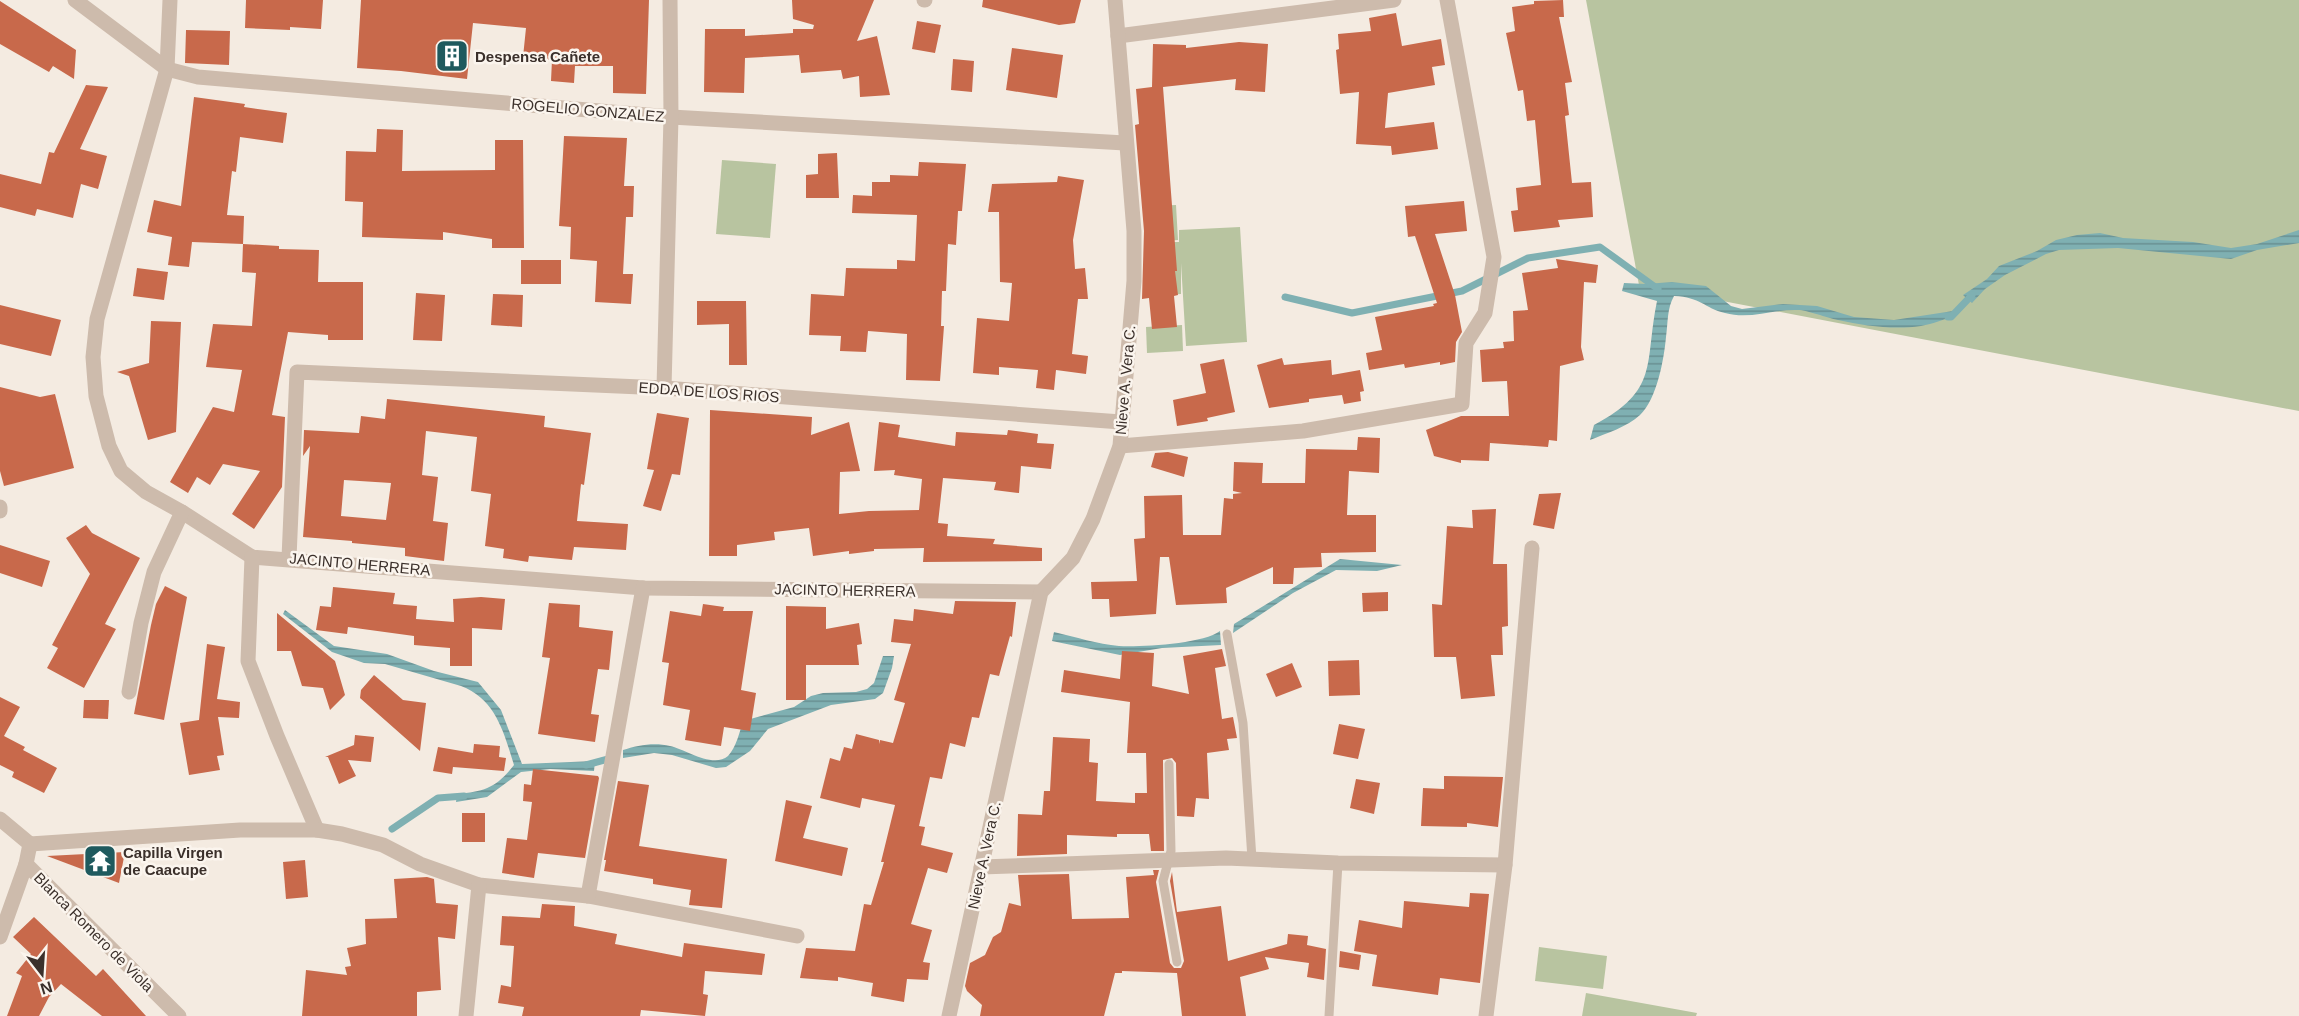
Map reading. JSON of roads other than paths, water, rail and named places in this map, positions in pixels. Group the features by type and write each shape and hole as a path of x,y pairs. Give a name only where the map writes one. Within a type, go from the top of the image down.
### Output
{"street":[{"name":"ROGELIO GONZALEZ","path":"75,0 167,69 198,78 671,117 1125,143"},
{"path":"170,0 167,69 97,319 93,357 96,396 109,446 121,471 146,492 252,557 248,661 317,830"},
{"path":"664,388 671,117 670,0"},
{"name":"Nieve A. Vera C.","path":"949,1016 1041,592 1073,558 1093,519 1120,446 1134,282 1134,231 1115,0"},
{"path":"1118,36 1394,0"},
{"path":"1120,446 1303,431 1462,404 1466,343 1485,312 1494,257 1448,0"},
{"name":"EDDA DE LOS RIOS","path":"289,558 297,372 664,388 1121,422"},
{"path":"129,692 141,623 154,572 182,512"},
{"path":"1486,1016 1505,866 1532,548"},
{"name":"JACINTO HERRERA","path":"252,557 289,558 643,588 1041,592"},
{"path":"588,896 643,588"},
{"path":"0,819 30,844 240,830 317,830 342,834 383,846 420,864 478,885 588,896 797,936"},
{"name":"Blanca Romero de Viola","path":"30,844 26,864 179,1016"},
{"path":"981,867 1252,859 1505,866"},
{"path":"0,937 26,864"},
{"path":"466,1016 478,885"}],"lane":[{"path":"1227,634 1243,723 1252,859"},
{"path":"1169,764 1170,860 1163,881 1178,962"},
{"path":"1329,1016 1338,863"}],"water":[{"path":"2299,230 2299,243 2257,250 2231,259 2118,248 2059,250 2046,254 2005,275 1985,289 1972,303 1963,295 1987,279 1999,266 2037,251 2056,240 2077,235 2100,233 2123,238 2193,242 2231,248 2257,244"},
{"path":"1672,282 1706,286 1731,306 1742,309 1783,304 1817,306 1854,317 1894,320 1953,311 1956,315 1921,326 1880,327 1798,310 1734,315 1718,311 1690,298 1674,296 1669,311 1659,378 1646,408 1629,423 1590,440 1594,425 1630,400 1640,387 1649,359 1657,301 1622,291 1624,283"},
{"path":"1340,559 1402,565 1377,571 1336,570 1293,593 1233,633 1234,624"},
{"path":"285,610 334,646 387,654 434,671 478,682 501,710 522,764 595,761 594,771 550,769 521,772 487,797 456,802 457,794 489,787 501,779 514,765 497,718 483,699 461,686 385,664 364,663 332,652 283,614"},
{"path":"1220,631 1221,645 1162,648 1120,655 1052,641 1054,632 1111,645 1157,645 1187,642"},
{"path":"883,656 894,656 892,668 883,693 875,699 831,705 768,729 750,751 726,767 716,768 672,755 654,753 623,758 623,750 640,745 658,744 707,759 722,759 728,756 733,749 743,721 794,707 811,696 867,689 874,683"}],"waterway":[{"path":"1285,297 1352,313 1462,291 1528,258 1600,247 1658,289"},
{"path":"1948,317 1951,317 1972,295"},
{"path":"586,765 612,758"},
{"path":"392,829 438,798 464,796"}],"place":[{"name":"Despensa Cañete","path":"452,56"},
{"name":"Capilla Virgen de Caacupe","path":"100,861"}]}
